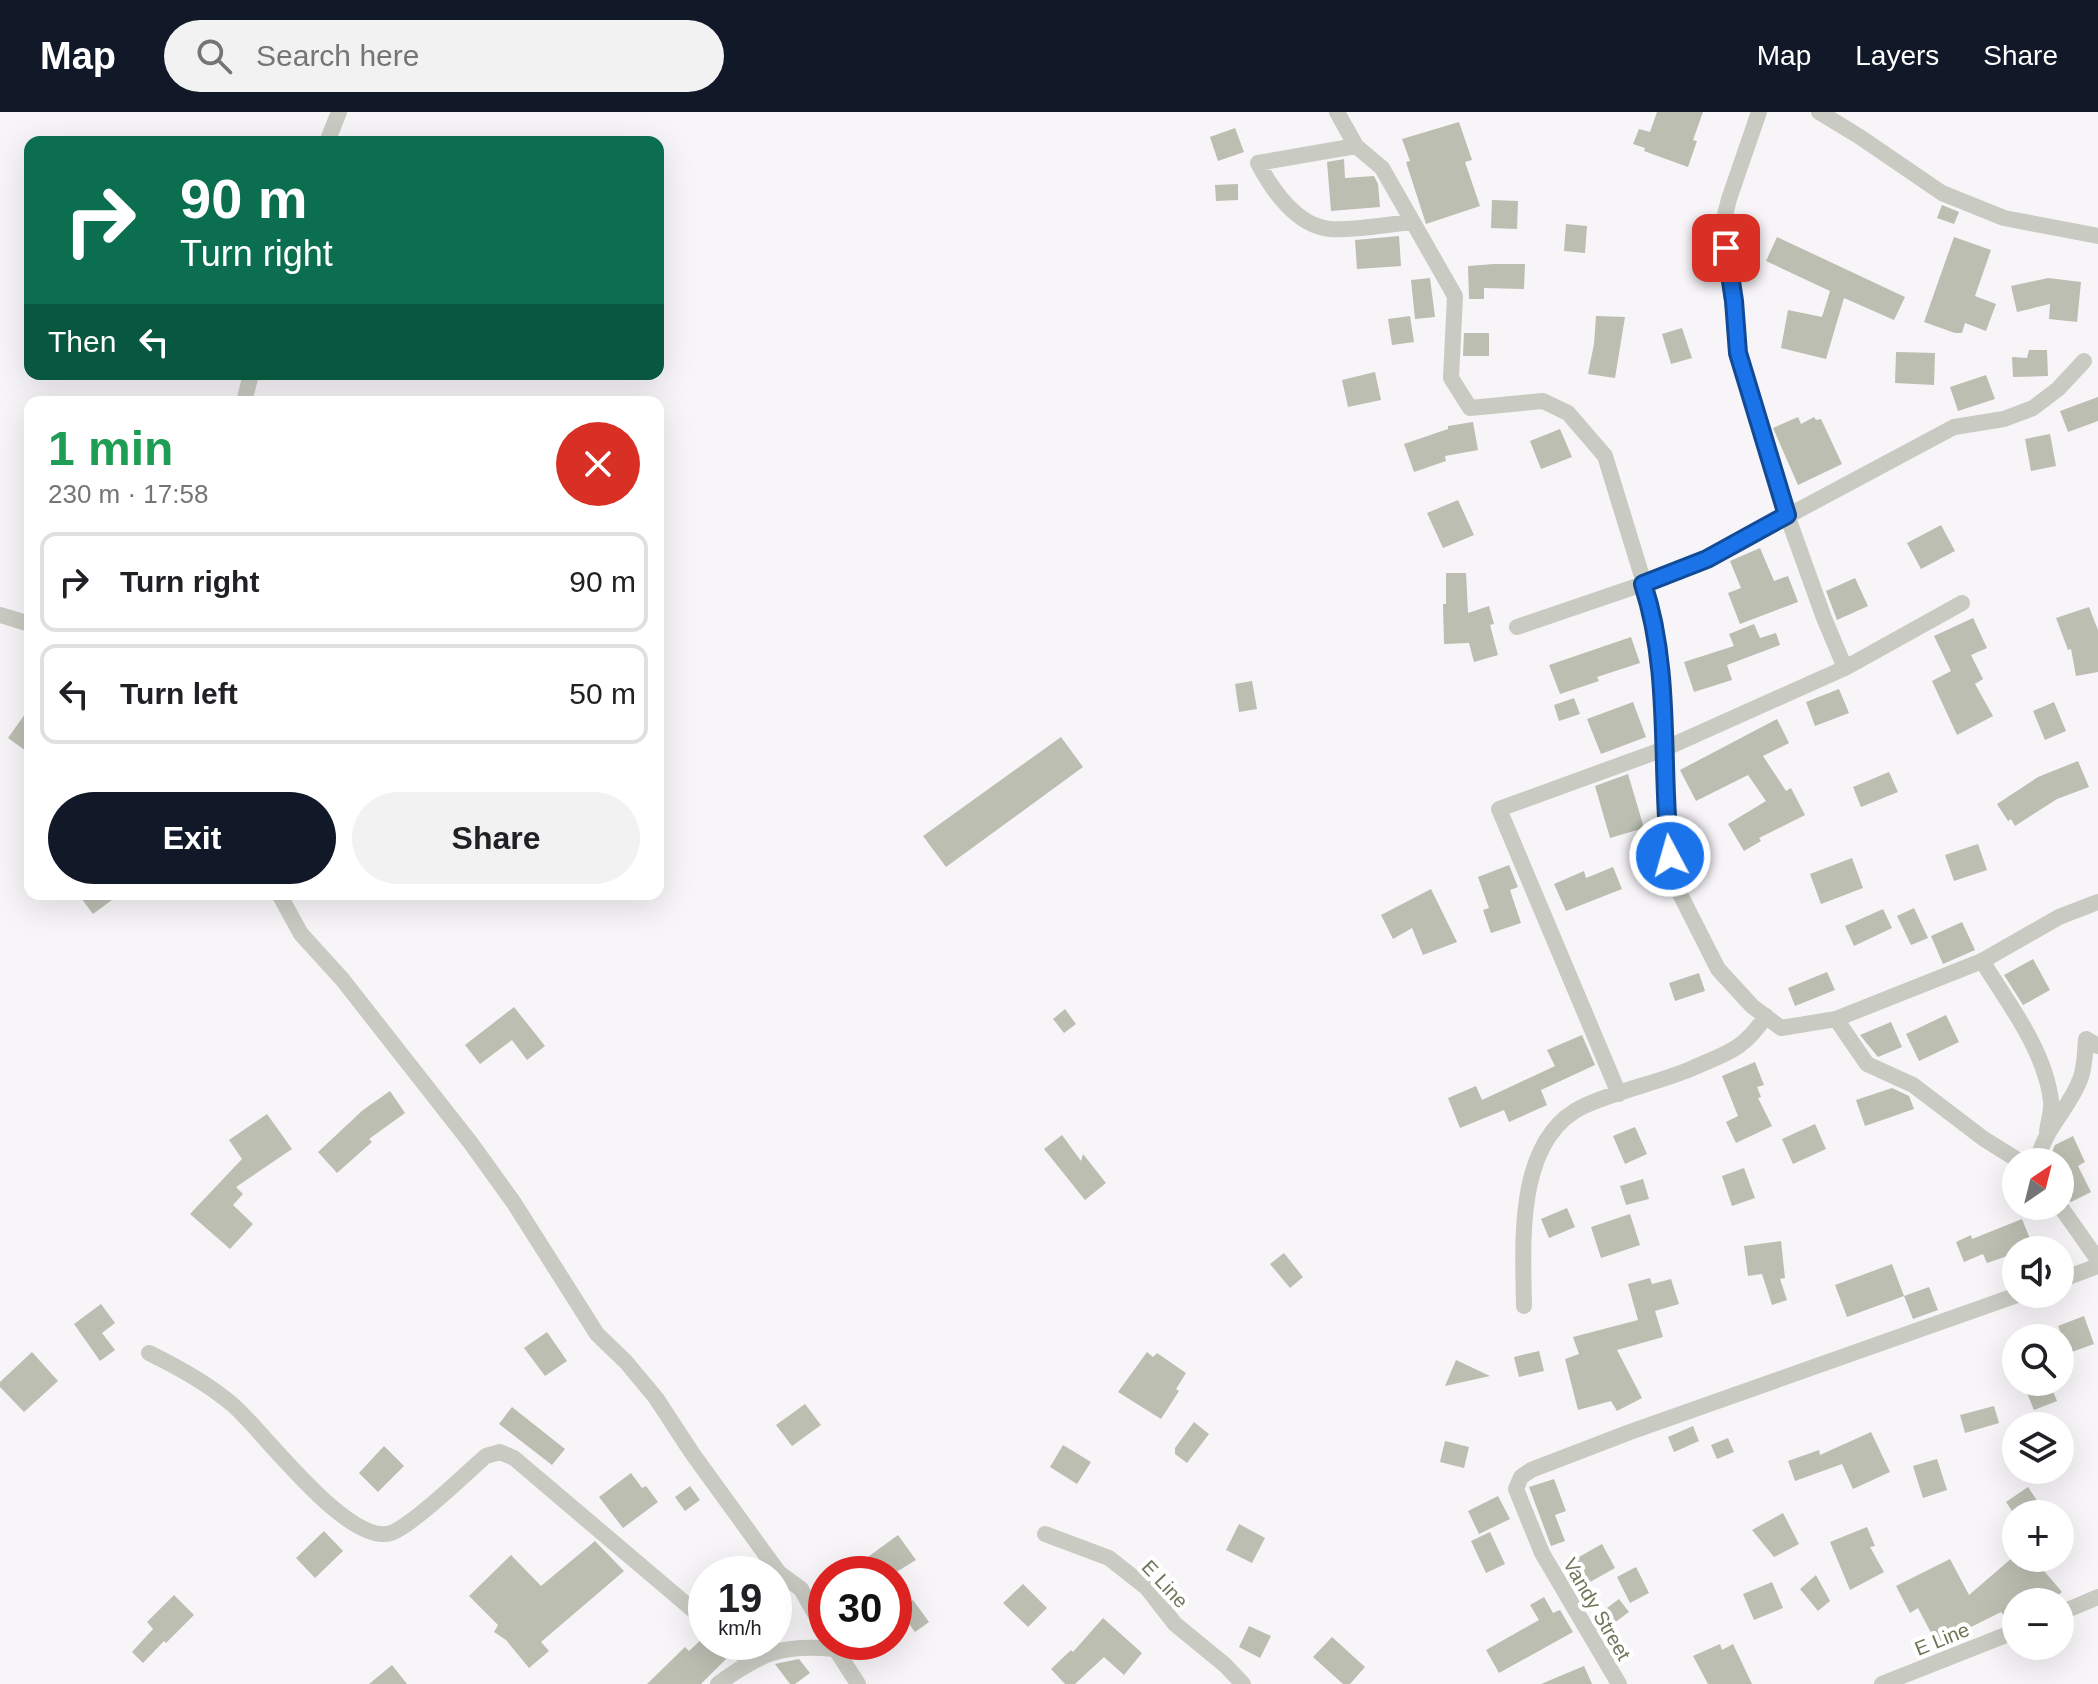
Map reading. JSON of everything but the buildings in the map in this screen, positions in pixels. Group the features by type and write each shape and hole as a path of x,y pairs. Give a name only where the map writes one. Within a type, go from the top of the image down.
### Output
{"street":[{"path":"329,136 339,112"},
{"path":"1337,112 1356,146 1382,168 1455,296 1451,378 1470,408 1543,401 1568,413 1605,456 1655,619 1661,667 1665,818 1670,856 1681,896 1718,969 1752,1006 1781,1028 1836,1019 1982,961 2059,917 2098,902"},
{"path":"1759,112 1723,223 1738,353 1787,515 1845,668"},
{"path":"1819,112 1942,193 2004,218 2098,235"},
{"path":"1356,146 1258,163 1283,202 1305,218 1329,229 1413,222"},
{"path":"1517,627 1707,559 1954,427 2004,419 2033,408 2058,389 2084,361"},
{"path":"1619,1094 1499,809 1664,749 1845,668 1962,603"},
{"path":"0,615 24,622"},
{"path":"282,900 301,934 342,979 470,1142 514,1203 597,1334 656,1398 764,1556"},
{"path":"1982,961 2035,1051 2047,1079 2051,1104 2042,1148"},
{"path":"1524,1306 1522,1243 1526,1212 1535,1166 1555,1128 1571,1114 1740,1048 1753,1036 1766,1016"},
{"path":"1836,1019 1867,1064 1913,1085 2002,1150"},
{"path":"2047,1132 2082,1076 2086,1039 2098,1046"},
{"path":"2070,1220 2098,1260"},
{"path":"2074,1275 2098,1266"},
{"name":"Vandy Street","path":"1619,1684 1542,1553 1516,1489 1521,1477 1531,1470 1630,1432 2002,1300"},
{"path":"149,1353 209,1385 236,1407 304,1481 365,1532 378,1535 392,1533 486,1456 500,1452 514,1458 688,1601"},
{"name":"E Line","path":"1045,1534 1109,1558 1147,1588 1175,1624 1243,1684"},
{"path":"792,1583 801,1589 808,1601"},
{"path":"2074,1607 2098,1597"},
{"name":"E Line","path":"1882,1684 2002,1637"},
{"path":"718,1684 776,1650 808,1646"},
{"path":"748,1660 751,1663"},
{"path":"843,1660 858,1684"}],"route":[{"path":"1670,856 1665,818 1661,667 1655,619 1643,584 1707,559 1787,515 1738,353 1726,248"}]}
